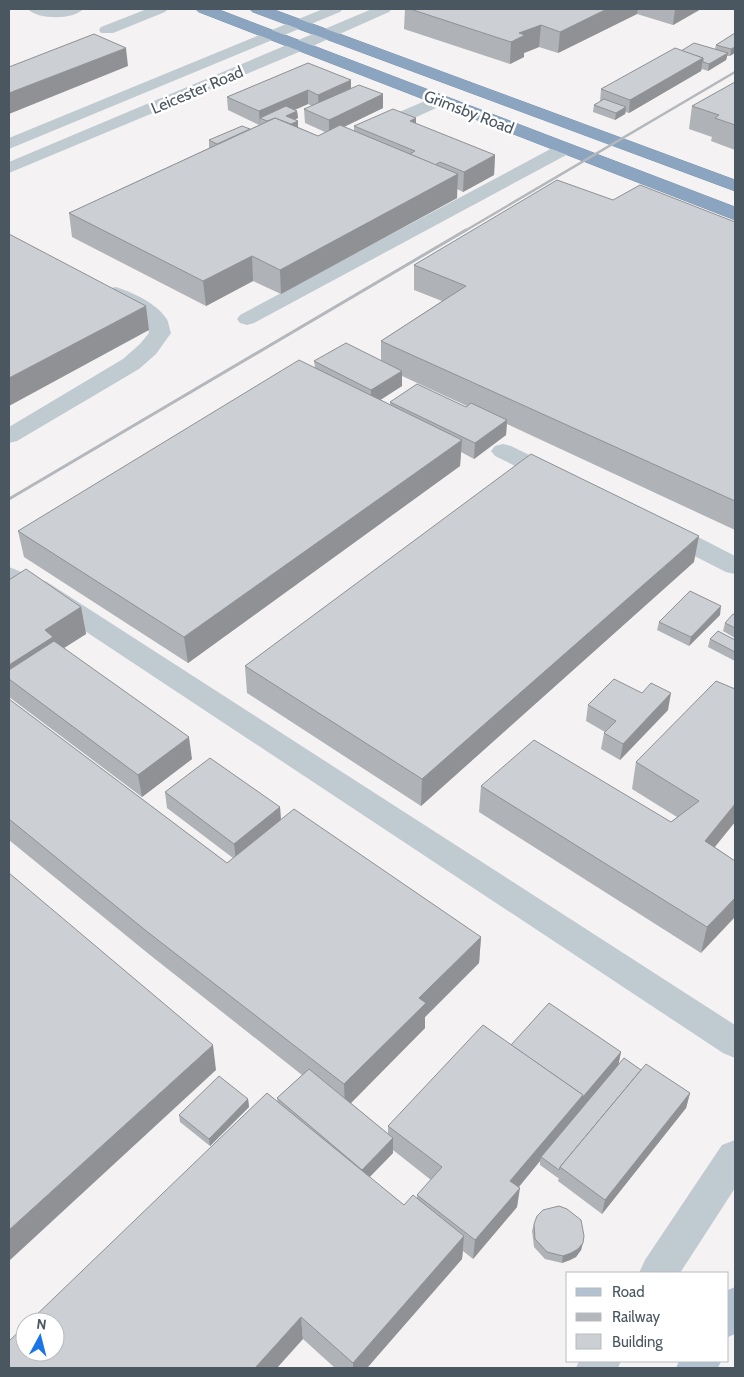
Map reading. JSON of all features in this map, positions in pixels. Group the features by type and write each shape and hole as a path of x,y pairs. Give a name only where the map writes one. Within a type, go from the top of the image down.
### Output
{"highway":[{"name":"Grimsby Road","path":"204,9 735,214"},
{"name":"Grimsby Road","path":"258,9 735,186"}],"street":[{"path":"36,9 49,13 75,9"},
{"path":"122,9 142,16"},
{"path":"107,30 160,9"},
{"name":"Leicester Road","path":"9,144 335,9"},
{"name":"Leicester Road","path":"9,168 384,9"},
{"path":"364,134 439,100"},
{"path":"248,320 564,149"},
{"path":"9,436 130,364 148,349 160,334 158,320 149,312 100,285"},
{"path":"503,451 574,486"},
{"path":"646,522 735,566"},
{"path":"9,575 38,588 735,1043"},
{"path":"659,1272 735,1157"}],"building":[{"path":"410,9 607,9 560,32 541,25 519,33 525,35 511,42"},
{"path":"735,33 735,47 731,49 716,45"},
{"path":"94,34 126,48 9,93 9,67"},
{"path":"694,43 728,53 709,64 703,62 703,58 681,51"},
{"path":"675,48 703,58 630,100 601,89"},
{"path":"308,63 351,80 318,95 308,90 259,111 227,97"},
{"path":"735,82 735,125 715,118 719,115 692,106"},
{"path":"359,85 383,94 329,120 304,109"},
{"path":"604,99 626,107 616,113 594,105"},
{"path":"286,106 297,111 286,116 298,121 291,124 275,118 267,121 260,118"},
{"path":"393,109 416,118 410,121 495,155 464,172 440,162 435,165 410,154 415,151 354,126"},
{"path":"275,118 318,136 340,125 458,174 280,270 252,256 203,281 69,213"},
{"path":"242,126 250,129 217,144 209,140"},
{"path":"557,180 613,200 640,185 735,222 735,501 381,341 466,286 414,265"},
{"path":"9,234 146,306 9,378"},
{"path":"346,343 402,371 371,390 314,361"},
{"path":"299,360 462,440 184,637 18,531"},
{"path":"417,384 466,407 471,403 507,420 475,443 390,402"},
{"path":"531,454 699,536 422,779 245,666"},
{"path":"26,569 81,607 45,630 53,637 9,665 9,580"},
{"path":"690,591 721,606 691,637 659,622"},
{"path":"733,614 735,615 735,628 725,623"},
{"path":"718,631 735,640 735,652 710,639"},
{"path":"54,641 189,737 138,775 9,679 9,670"},
{"path":"614,679 642,693 651,683 671,693 623,744 604,733 616,721 588,705"},
{"path":"716,681 735,689 735,804 705,841 735,861 735,898 707,927 481,786 534,740 671,822 699,801 636,762"},
{"path":"9,699 227,863 294,809 481,937 419,998 426,1003 344,1084 145,930 9,819"},
{"path":"210,758 280,807 234,844 165,792"},
{"path":"9,873 213,1045 9,1230"},
{"path":"549,1003 621,1052 582,1098 583,1095 511,1045"},
{"path":"483,1025 583,1095 510,1181 520,1188 475,1240 417,1195 442,1167 388,1126"},
{"path":"624,1058 641,1070 559,1170 541,1157"},
{"path":"646,1064 690,1093 605,1200 560,1167"},
{"path":"309,1069 393,1138 362,1170 277,1098"},
{"path":"219,1076 248,1099 209,1139 179,1115"},
{"path":"267,1093 404,1205 413,1195 464,1236 353,1363 301,1317 255,1368 9,1368 9,1341 15,1335 15,1362 65,1362 65,1312 39,1312"},
{"path":"559,1206 567,1209 581,1220 584,1236 583,1243 578,1249 563,1256 547,1252 535,1239 534,1224 537,1216 543,1210"}],"railway":[{"path":"463,232 735,72"},
{"path":"9,499 466,230"}]}
